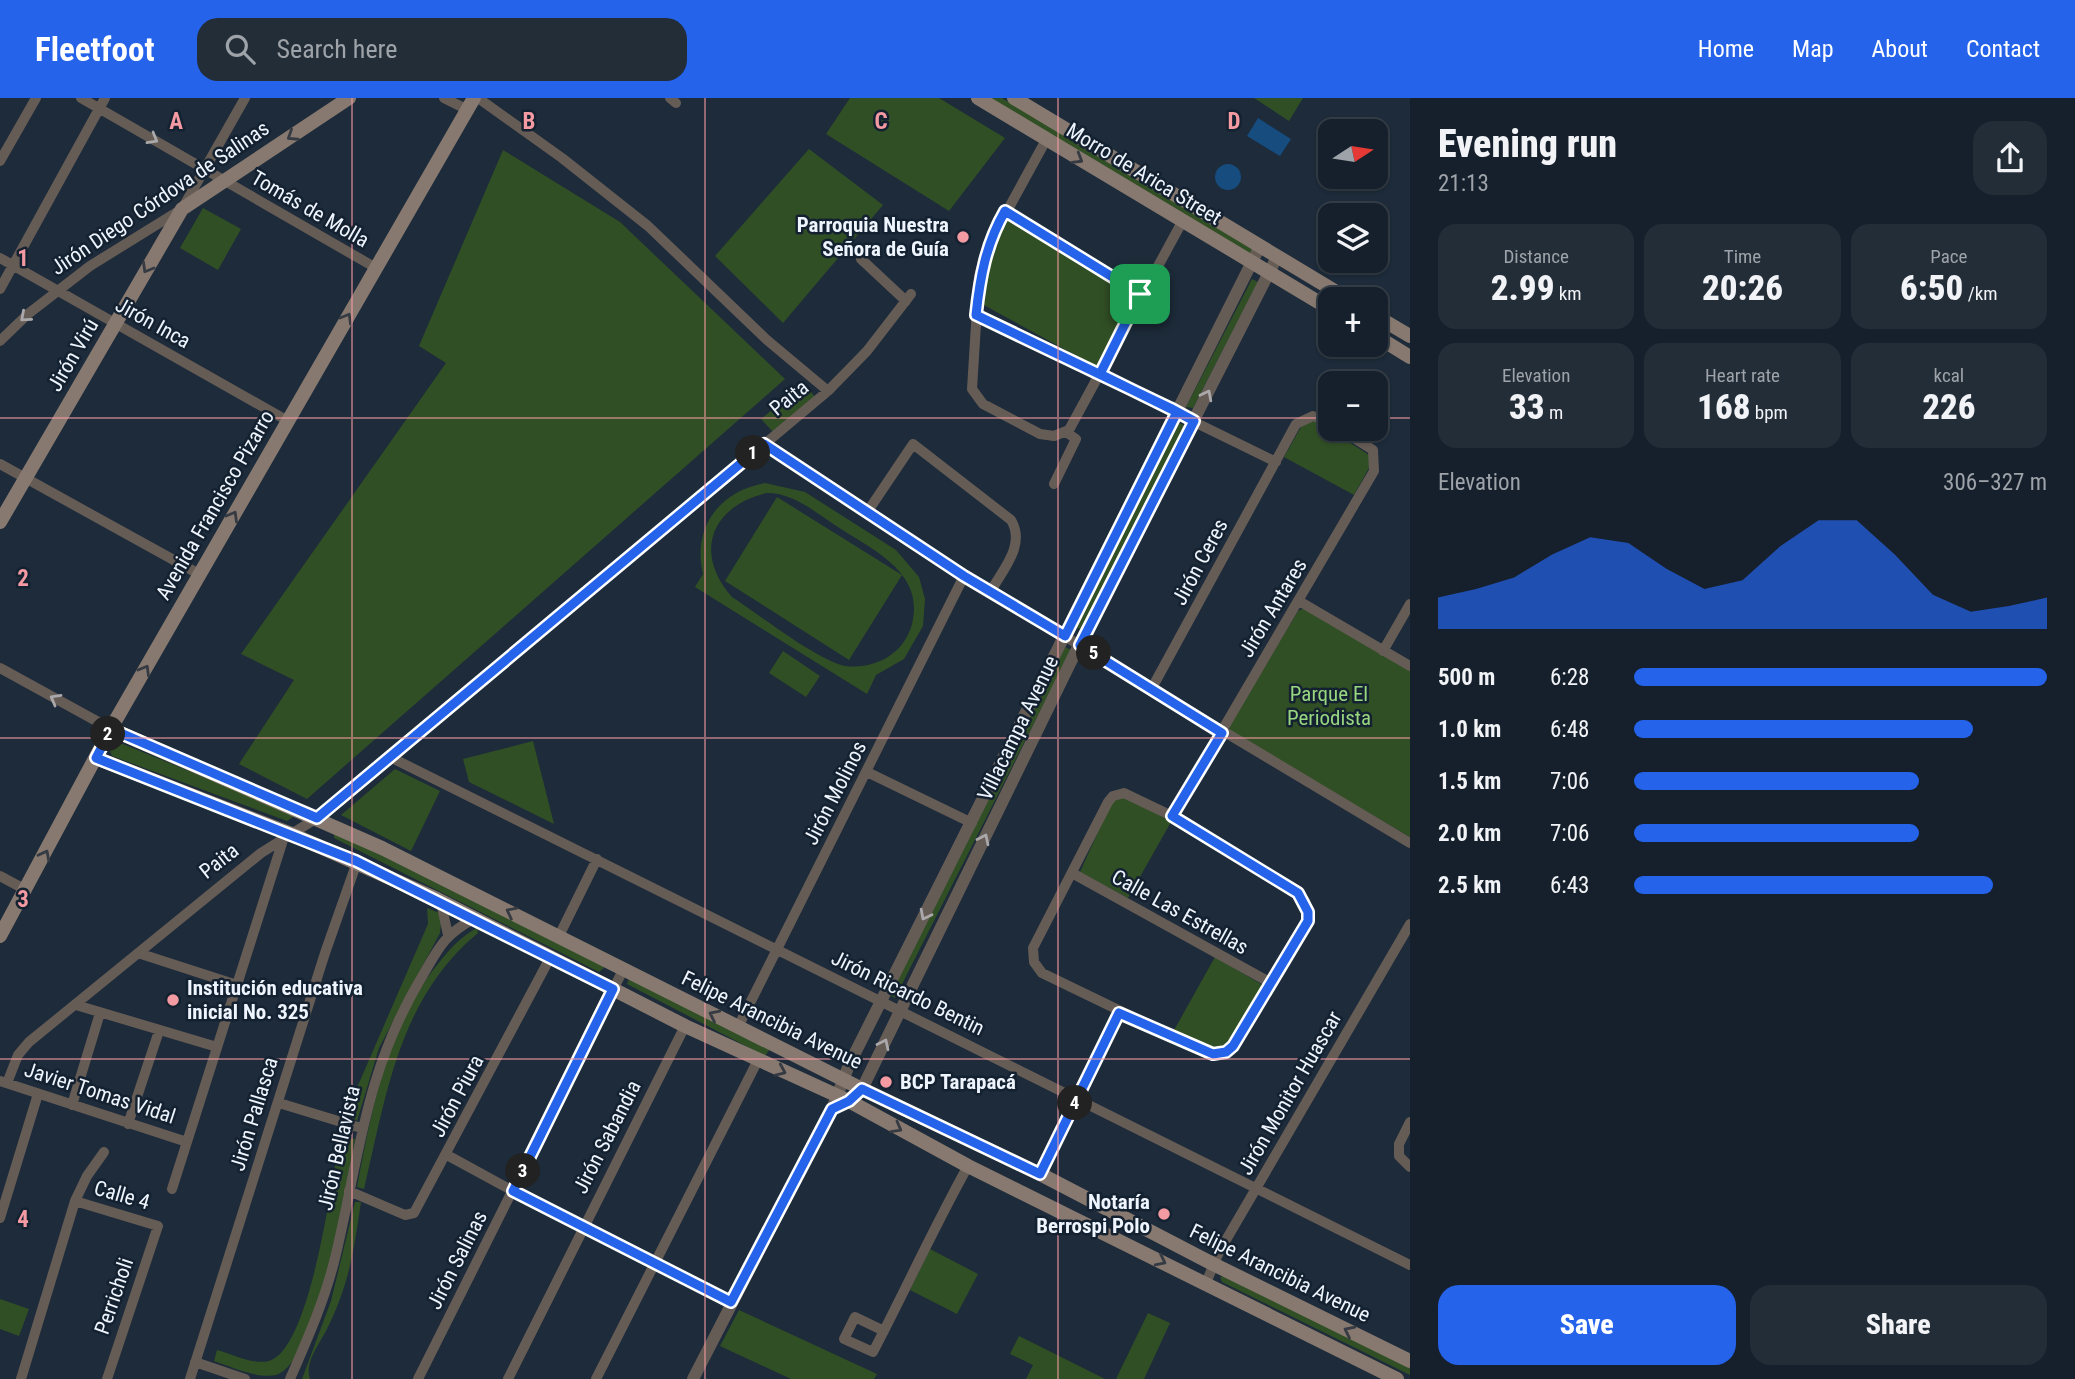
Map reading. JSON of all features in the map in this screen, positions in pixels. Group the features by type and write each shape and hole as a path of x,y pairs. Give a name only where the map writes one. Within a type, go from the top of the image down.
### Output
{"main road":[{"name":"Jirón Diego Córdova de Salinas","path":"182,209 349,98"},
{"name":"Morro de Arica Street","path":"978,98 1318,302"},
{"name":"Morro de Arica Street","path":"1014,98 1328,287"},
{"name":"Avenida Francisco Pizarro","path":"0,936 111,729 473,102"},
{"name":"Jirón Virú","path":"0,522 182,209"},
{"path":"1388,323 1410,336"},
{"path":"1388,344 1410,357"},
{"name":"Felipe Arancibia Avenue","path":"111,729 317,818 843,1077 862,1089 1040,1174 1213,1264 1410,1361"},
{"name":"Felipe Arancibia Avenue","path":"96,758 357,862 438,899 685,1026 1397,1379"}],"street":[{"path":"0,160 36,98"},
{"name":"Tomás de Molla","path":"81,98 102,103 206,171 376,268"},
{"path":"182,209 206,171 245,98"},
{"path":"444,98 473,102 562,158 648,226 767,340 828,391"},
{"path":"0,289 102,103"},
{"path":"1046,139 1005,211 989,244 979,276 971,370 976,397 983,404 1040,434 1054,436 1066,432 1182,222"},
{"name":"Jirón Diego Córdova de Salinas","path":"0,341 58,290 131,239 182,209"},
{"path":"1005,211 1140,294"},
{"name":"Villacampa Avenue","path":"840,1102 843,1077 1260,246"},
{"name":"Villacampa Avenue","path":"840,1102 862,1089 1080,645 1277,257"},
{"name":"Jirón Inca","path":"0,258 288,421"},
{"name":"Paita","path":"3,1082 23,1047 286,835 317,818 828,391 867,351 908,298 861,259"},
{"path":"976,315 1194,421 1278,458 1300,419 1313,416 1318,418"},
{"path":"1054,484 1076,439 1066,432"},
{"name":"Jirón Antares","path":"1172,816 1374,471 1373,450 1359,441"},
{"path":"868,511 913,443 1011,520 1016,529 1018,539 1015,549 990,590"},
{"path":"764,444 964,576 1222,733 1410,842"},
{"name":"Jirón Ceres","path":"1152,688 1278,458"},
{"path":"0,464 199,575"},
{"name":"Jirón Molinos","path":"738,1027 964,576"},
{"path":"1299,601 1410,666"},
{"path":"1383,651 1410,604"},
{"path":"0,668 111,729"},
{"name":"Jirón Ricardo Bentin","path":"388,756 1410,1265"},
{"path":"867,772 972,823"},
{"path":"1124,793 1172,816 1298,893 1305,901 1308,921 1233,1046 1221,1054 1197,1048 1119,1013 1042,973 1034,962 1033,948 1072,873 1113,796 1124,793"},
{"path":"172,1189 286,835"},
{"path":"559,936 597,859"},
{"name":"Jirón Pallasca","path":"190,1379 325,953 357,862"},
{"name":"Calle Las Estrellas","path":"1072,873 1271,983"},
{"path":"0,876 26,890"},
{"path":"438,899 447,934 475,918"},
{"name":"Jirón Monitor Huascar","path":"1206,1283 1213,1264 1410,924"},
{"name":"Jirón Bellavista","path":"290,1379 326,1290 349,1191 360,1128 392,1034 447,934"},
{"path":"138,953 237,985"},
{"name":"Jirón Piura","path":"349,1191 405,1215 414,1213 551,957"},
{"name":"Jirón Salinas","path":"418,1379 623,970"},
{"path":"76,1005 217,1047"},
{"path":"72,1105 100,1013"},
{"path":"1040,1174 1119,1013"},
{"name":"Jirón Sabandia","path":"508,1379 685,1026"},
{"path":"128,1124 159,1031"},
{"path":"596,1379 758,1060"},
{"name":"Javier Tomas Vidal","path":"3,1082 187,1142"},
{"path":"0,1218 38,1094"},
{"path":"693,1379 731,1302 840,1102"},
{"path":"279,1103 360,1128"},
{"path":"1410,1122 1399,1144 1399,1156 1410,1167"},
{"path":"21,1379 75,1201 87,1176 104,1152"},
{"path":"447,1155 731,1302"},
{"path":"884,1331 968,1166"},
{"name":"Calle 4","path":"75,1201 158,1226"},
{"name":"Perricholi","path":"107,1379 158,1226"},
{"path":"195,1363 245,1379"}],"green space":[{"path":"850,98 939,98 1005,138 949,211 826,134"},
{"path":"987,98 1002,98 1253,248 1248,256"},
{"path":"1254,98 1303,98 1289,121"},
{"path":"809,149 883,205 783,323 715,256"},
{"path":"503,150 620,222 785,379 307,799 239,764 294,680 241,654 446,363 419,346"},
{"path":"203,208 241,229 218,270 180,248"},
{"path":"1008,218 1129,290 1132,296 1097,367 980,303 990,248"},
{"path":"1252,279 1258,282 1193,408 1186,407"},
{"path":"804,383 815,397 773,432 761,419"},
{"path":"1309,422 1318,422 1318,441 1347,441 1369,455 1370,466 1354,495 1284,457 1301,427"},
{"path":"1179,423 1186,426 1081,629 1073,627"},
{"path":"765,483 805,492 896,550 919,577 925,599 923,626 904,659 876,675 867,694 695,587 703,574 702,542 713,514 734,494","holes":["767,493 796,500 813,510 879,553 902,575 910,587 914,602 913,619 906,639 892,654 874,663 860,666 841,665 801,644 732,597 713,564 711,548 714,533 721,520 748,499"]},
{"path":"777,497 902,575 849,660 725,581"},
{"name":"Parque El Periodista","path":"1304,608 1410,671 1410,837 1230,732 1229,726 1298,611"},
{"path":"1065,647 1071,650 895,998 888,994"},
{"path":"783,651 820,676 806,697 769,673"},
{"path":"533,741 554,824 469,782 463,759"},
{"path":"114,744 123,744 296,815 287,821 112,756 109,749"},
{"path":"395,769 440,791 411,851 341,815"},
{"path":"1117,797 1132,799 1171,822 1128,898 1080,872 1112,801"},
{"path":"334,834 339,834 603,965 604,968 599,972 334,838"},
{"path":"427,908 442,914 440,933 379,1048 357,1121 346,1113 428,924"},
{"path":"477,928 478,933 451,959 430,987 413,1018 389,1084 364,1189 357,1187 375,1099 393,1043 405,1016 450,949"},
{"path":"1215,957 1261,984 1262,988 1225,1049 1212,1050 1173,1032"},
{"path":"629,979 770,1049 765,1056 627,984"},
{"path":"340,1136 355,1139 329,1268 305,1339 291,1363 276,1375 253,1374 214,1361 217,1350 249,1360 269,1361 284,1350 297,1327 317,1260"},
{"path":"355,1202 361,1202 346,1282 311,1360 310,1379 302,1379 331,1301"},
{"path":"930,1249 978,1274 957,1314 910,1290"},
{"path":"1224,1276 1410,1367 1410,1375 1222,1282 1220,1277"},
{"path":"0,1299 29,1309 19,1336 0,1329"},
{"path":"739,1310 877,1374 874,1379 791,1379 720,1346"},
{"path":"1148,1313 1170,1323 1144,1379 1116,1379"},
{"path":"1019,1336 1105,1379 1026,1379 1033,1365 1010,1354"}],"water":[{"path":"1258,118 1291,139 1280,156 1247,136"},
{"path":"1228,164 1237,168 1241,177 1237,186 1228,190 1219,186 1215,177 1219,168"}],"place":[{"name":"Parroquia Nuestra Señora de Guía","path":"963,237"},
{"name":"Institución educativa inicial No. 325","path":"173,1000"},
{"name":"BCP Tarapacá","path":"886,1082"},
{"name":"Notaría Berrospi Polo","path":"1164,1214"}],"route":[{"path":"1140,294 1005,211 989,244 979,276 976,315 1100,374 1170,408 1194,421 1080,645 1222,733 1172,816 1298,893 1305,901 1308,921 1233,1046 1226,1052 1213,1054 1119,1013 1040,1174 862,1089 849,1101 832,1109 731,1302 513,1191 613,989 438,899 356,861 96,758 111,729 317,818 764,444 964,576 1065,636 1177,412 1100,374 1140,294"}]}
